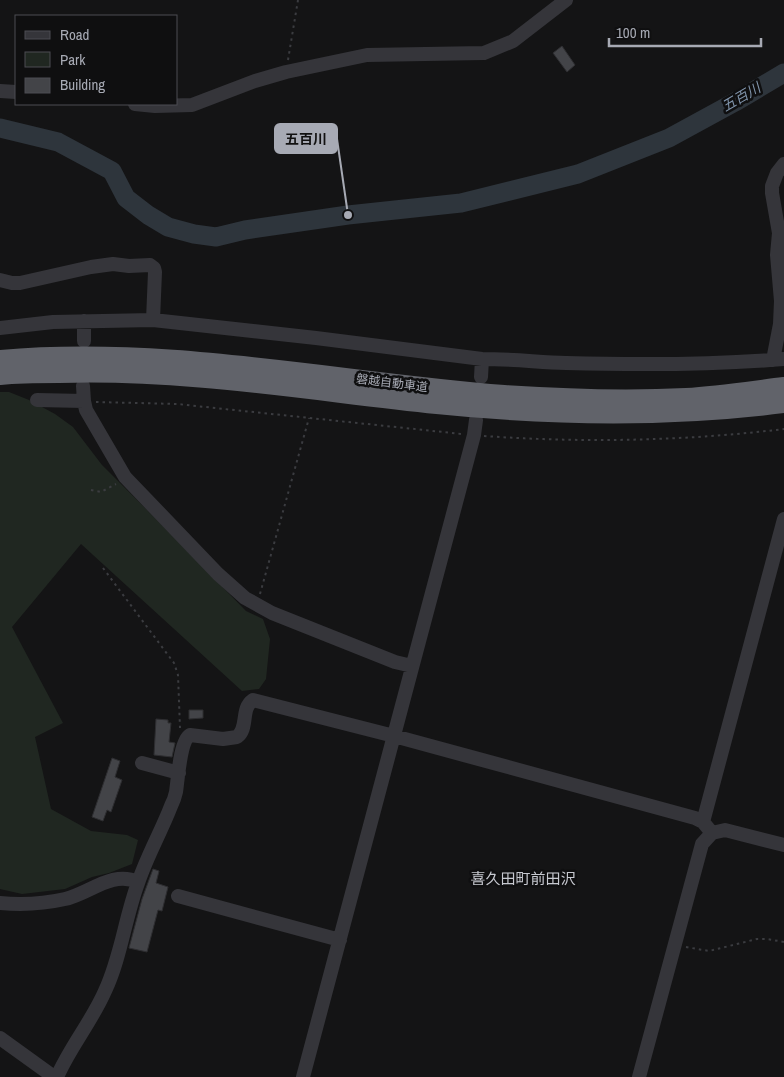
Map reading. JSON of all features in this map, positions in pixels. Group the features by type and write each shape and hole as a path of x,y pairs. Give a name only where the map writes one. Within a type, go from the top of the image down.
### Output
{"highway":[{"name":"磐越自動車道","path":"0,360 91,356 162,358 504,395 563,398 686,398 784,387"},
{"name":"磐越自動車道","path":"0,375 90,372 160,374 284,385 436,404 612,415 744,408 784,402"}],"street":[{"path":"145,105 192,105 255,81 286,72 367,56 484,52 513,41 566,0"},
{"path":"0,91 15,92"},
{"path":"0,328 53,322 153,320 482,359 532,362 662,364 778,360 782,275 777,255 779,233 772,186 777,173 784,164"},
{"path":"0,280 12,283 20,282 113,264 130,266 150,265 154,268 155,272 153,320"},
{"path":"84,321 84,341"},
{"path":"481,377 482,359"},
{"path":"83,386 84,402 92,422 125,477 218,574 245,598 272,613 395,662 412,666"},
{"path":"37,400 84,402"},
{"path":"303,1077 474,435 476,420"},
{"path":"639,1077 674,945 708,828 784,519"},
{"path":"0,1038 55,1077 92,1019 106,990 138,882 176,794 186,739 190,735 223,739 237,737 242,732 247,706 253,700 394,736 685,816 708,828 732,830 784,844"},
{"path":"142,763 179,773"},
{"path":"0,903 26,905 44,903 68,899 104,882 128,879 138,882"},
{"path":"178,896 340,940"}],"path":[{"path":"286,72 298,0"},
{"path":"84,402 177,404 474,435 570,441 671,438 784,429"},
{"path":"257,606 309,417"},
{"path":"91,490 101,492 111,488 125,477"},
{"path":"102,568 174,663 178,674 181,731 186,739"},
{"path":"674,945 703,952 714,951 757,939 784,942"}],"green space":[{"path":"0,392 9,392 29,400 55,414 73,427 102,465 246,611 263,619 270,639 266,679 259,689 242,691 81,544 12,627 63,723 35,737 51,809 91,831 127,835 138,840 132,864 92,877 65,889 22,894 0,889"}],"building":[{"path":"562,46 575,65 567,72 553,53"},
{"path":"189,710 203,710 203,718 189,719"},
{"path":"156,719 168,720 168,723 171,723 169,742 175,743 172,757 154,755"},
{"path":"112,758 120,761 115,777 122,780 111,812 107,810 103,821 92,817"},
{"path":"153,869 159,871 156,883 168,887 162,911 158,910 147,952 129,948 142,899"}],"waterway":[{"name":"五百川","path":"0,128 58,142 112,171 126,198 148,215 168,227 194,234 216,237 245,230 348,215 461,203 578,174 669,138 784,73"}],"place":[{"name":"五百川","path":"348,215"}],"district":[{"name":"喜久田町前田沢","path":"523,878"}]}
